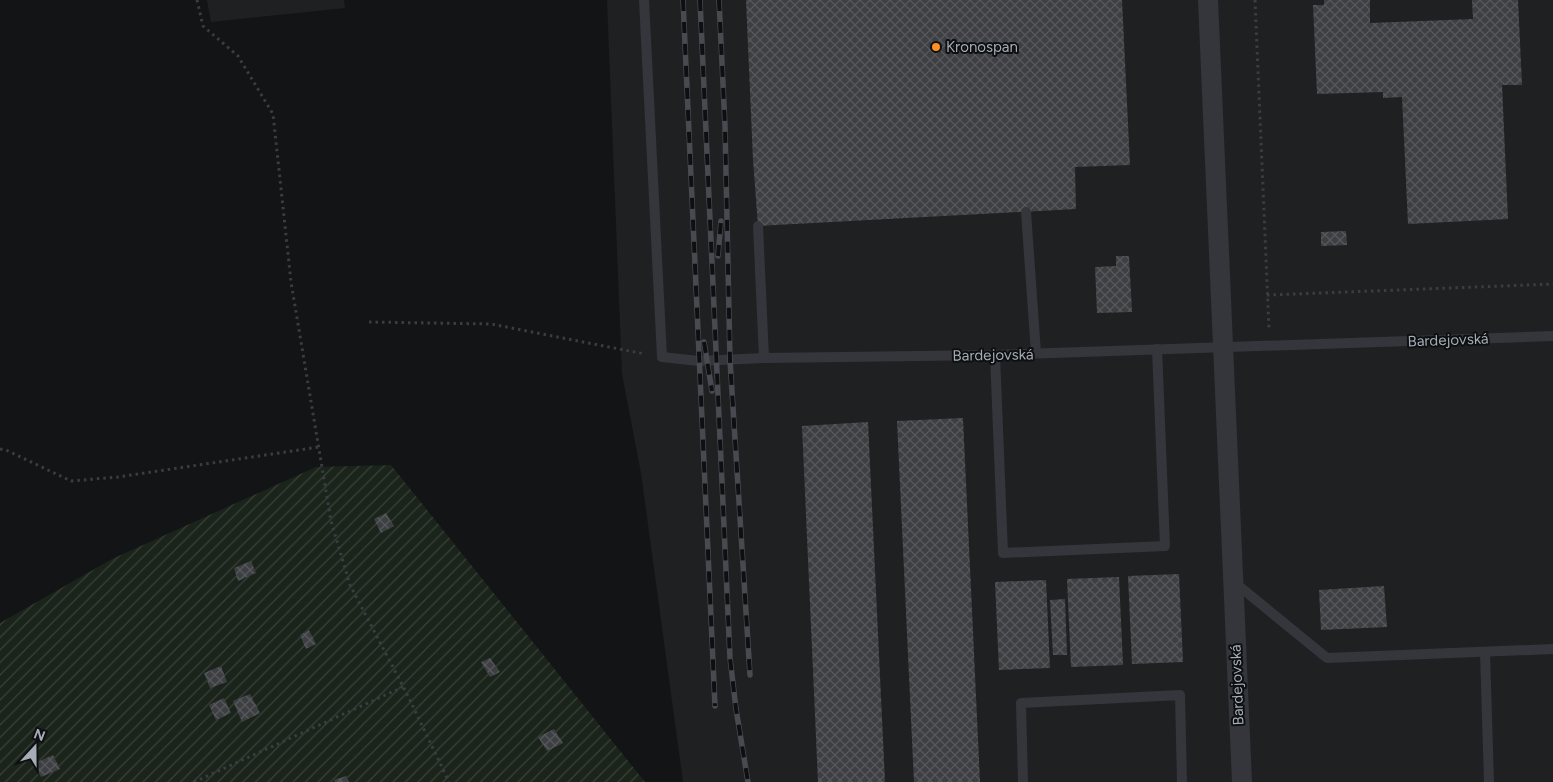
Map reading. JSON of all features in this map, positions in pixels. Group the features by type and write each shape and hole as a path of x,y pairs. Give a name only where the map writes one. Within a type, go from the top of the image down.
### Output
{"street":[{"name":"Bardejovská","path":"1208,0 1242,782"}],"lane":[{"path":"644,0 662,357"},
{"path":"1026,212 1036,354"},
{"path":"758,226 764,358"},
{"name":"Bardejovská","path":"662,357 699,361 764,358 995,355 1553,336"},
{"path":"995,355 1003,553 1165,546 1157,350"},
{"path":"1233,581 1327,658 1553,650"},
{"path":"1484,652 1489,782"},
{"path":"1023,782 1021,703 1180,695 1182,782"}],"path":[{"path":"197,0 203,26 238,56 272,114 291,282 331,521 350,585 403,687 449,782"},
{"path":"1255,0 1269,346"},
{"path":"1267,295 1553,284"},
{"path":"369,322 491,324 662,357"},
{"path":"0,449 6,450 71,481 118,477 319,447"},
{"path":"194,782 403,687"}],"shaded area":[{"path":"207,0 344,0 345,8 211,22"},
{"path":"607,0 1553,0 1553,782 683,782 641,473 622,374"},
{"path":"391,465 645,782 0,782 0,623 112,559 316,467"}],"building":[{"name":"Kronospan","path":"746,0 1122,0 1130,165 1075,167 1076,209 758,226"},
{"path":"1324,0 1370,0 1370,23 1473,19 1472,0 1518,0 1522,85 1502,85 1508,219 1408,224 1402,97 1383,98 1383,92 1317,94 1313,5 1324,5"},
{"path":"1346,231 1347,245 1321,246 1321,232"},
{"path":"1116,256 1129,256 1132,312 1097,313 1095,267 1116,266"},
{"path":"963,418 980,782 914,782 897,421"},
{"path":"868,422 885,782 818,782 802,426"},
{"path":"386,513 394,526 381,533 374,519"},
{"path":"251,561 256,573 238,581 234,568"},
{"path":"1179,574 1183,662 1132,664 1128,576"},
{"path":"1119,577 1123,665 1071,667 1067,579"},
{"path":"1046,580 1050,668 999,670 995,582"},
{"path":"1384,586 1387,627 1321,630 1319,590"},
{"path":"1065,599 1067,655 1053,655 1050,600"},
{"path":"309,630 316,644 306,649 300,635"},
{"path":"490,658 500,672 490,677 481,662"},
{"path":"221,666 227,682 210,688 204,673"},
{"path":"250,694 260,713 242,722 233,701"},
{"path":"224,698 231,713 216,720 209,705"},
{"path":"554,729 563,743 547,751 538,737"},
{"path":"53,755 60,769 41,777 35,763"},
{"path":"346,776 349,782 335,782 334,780"}],"railway":[{"path":"683,0 715,706"},
{"path":"700,0 730,658 748,782"},
{"path":"719,0 725,126 730,360 750,675"},
{"path":"718,256 721,221"},
{"path":"704,342 712,391"}],"place":[{"name":"Kronospan","path":"936,47"}]}
